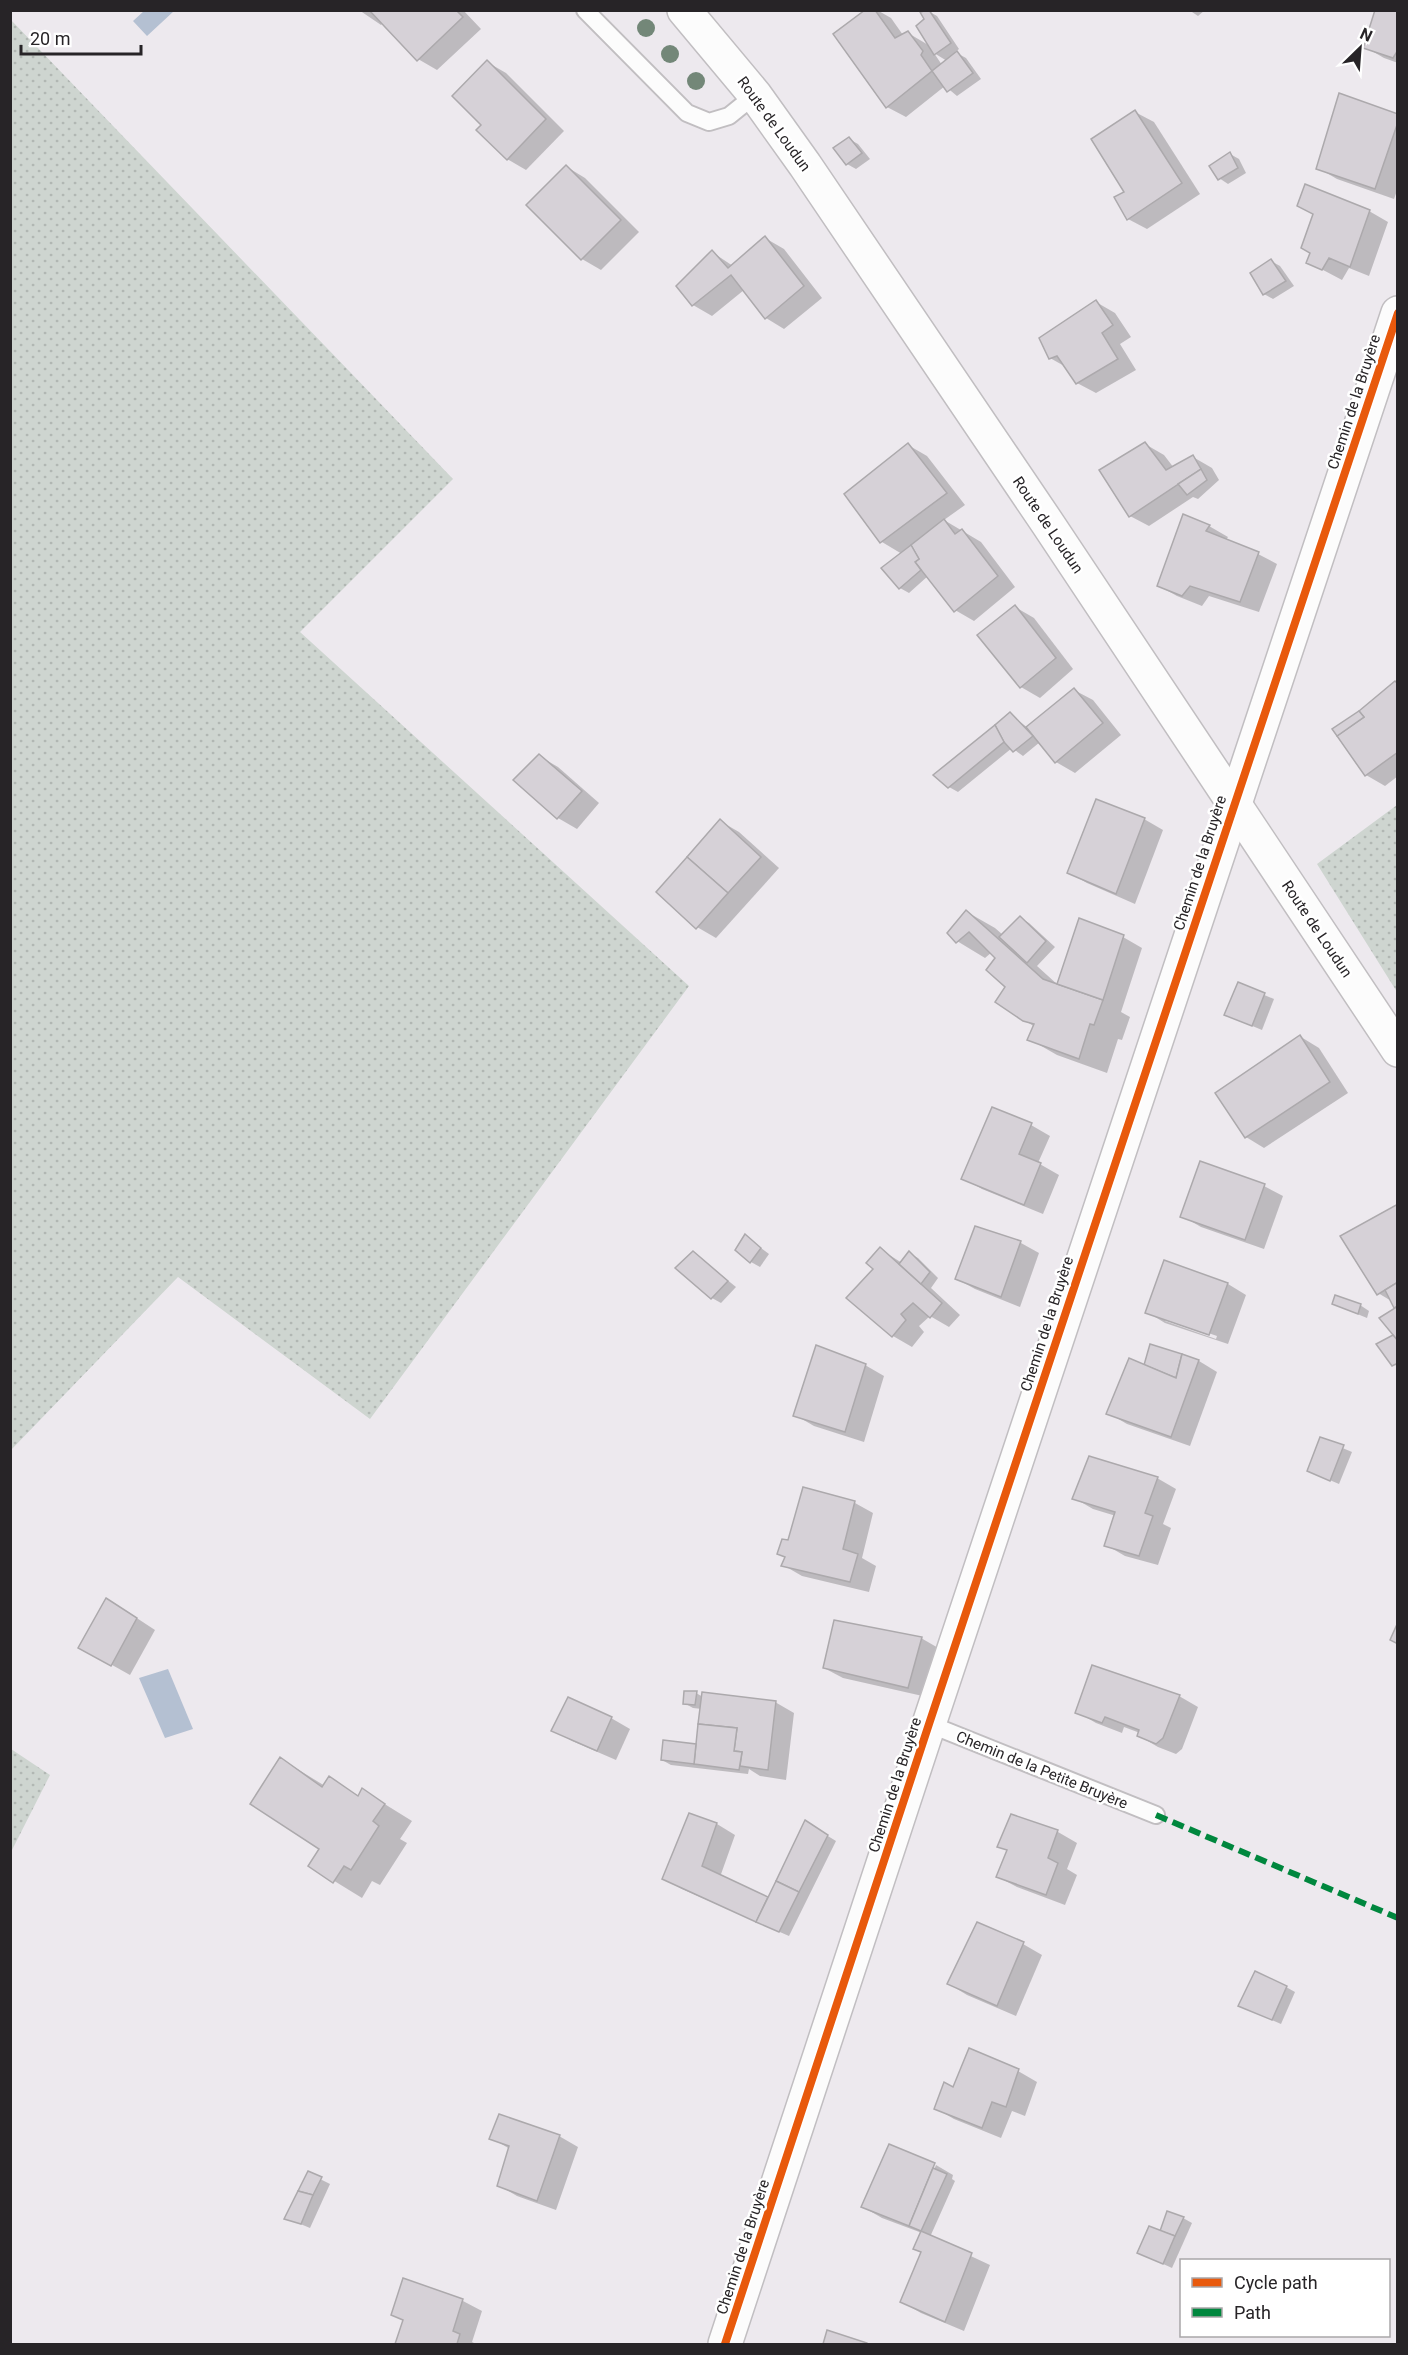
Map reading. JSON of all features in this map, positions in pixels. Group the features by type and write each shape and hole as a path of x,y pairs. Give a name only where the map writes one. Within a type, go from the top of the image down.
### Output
{"street":[{"name":"Route de Loudun","path":"684,10 754,95 805,165 1398,1050"},
{"name":"Chemin de la Bruyère","path":"725,2344 1398,313"}],"lane":[{"path":"585,10 687,113 709,123 729,116 754,95"},
{"name":"Chemin de la Petite Bruyère","path":"929,1724 1156,1815"}],"shaded area":[{"path":"11,20 453,479 300,632 689,986 370,1419 178,1277 11,1450"},
{"path":"1397,805 1397,992 1317,864"},
{"path":"11,1749 50,1775 11,1852"}],"water":[{"path":"144,11 174,11 147,36 133,21"},
{"path":"168,1669 193,1729 165,1738 139,1678"}],"building":[{"path":"369,10 456,10 463,17 417,61"},
{"path":"865,10 875,10 895,38 908,31 923,51 921,55 932,71 886,108 833,34"},
{"path":"929,10 951,43 934,55 916,26 924,19 920,12"},
{"path":"1375,10 1398,10 1398,50 1393,58 1363,48"},
{"path":"957,51 973,73 947,92 932,71"},
{"path":"487,60 546,119 507,160 476,130 481,125 452,96"},
{"path":"1339,93 1398,114 1398,122 1375,189 1316,169"},
{"path":"1135,110 1182,183 1127,220 1114,197 1124,192 1091,139"},
{"path":"849,137 862,153 846,165 833,148"},
{"path":"1230,152 1238,168 1218,180 1209,166"},
{"path":"566,165 621,220 581,260 526,205"},
{"path":"1305,184 1370,210 1350,267 1329,258 1322,270 1306,263 1310,253 1301,248 1313,214 1297,206"},
{"path":"765,236 804,286 765,319 731,275 692,306 676,286 712,250 728,268"},
{"path":"1271,259 1286,281 1263,295 1250,273"},
{"path":"1096,300 1113,325 1102,333 1118,359 1076,384 1057,356 1049,359 1039,338"},
{"path":"1145,442 1166,470 1193,455 1201,469 1129,517 1099,470"},
{"path":"908,443 947,493 880,543 844,494"},
{"path":"1201,469 1207,480 1187,495 1178,484"},
{"path":"1183,514 1210,525 1206,531 1259,552 1240,602 1190,586 1182,596 1157,586"},
{"path":"944,519 955,534 962,529 998,576 954,612 915,562 919,559 911,545"},
{"path":"911,545 919,559 915,562 921,570 899,589 881,568"},
{"path":"1015,605 1056,658 1020,688 977,635"},
{"path":"1395,681 1398,684 1398,752 1365,776 1337,736 1364,717 1359,711"},
{"path":"1074,688 1103,723 1055,763 1026,727"},
{"path":"1359,711 1364,717 1337,736 1332,729"},
{"path":"1010,712 1033,736 1013,752 1004,742 995,725"},
{"path":"995,725 1004,742 948,788 933,775"},
{"path":"539,754 582,791 557,819 513,780"},
{"path":"1096,799 1145,818 1116,894 1067,873"},
{"path":"720,819 761,857 728,893 687,857"},
{"path":"687,857 728,893 696,929 656,892"},
{"path":"966,910 1043,979 1103,1000 1094,1025 1090,1024 1079,1059 1027,1040 1034,1024 1023,1021 995,1002 1005,987 986,970 995,958 969,932 956,943 947,933"},
{"path":"1020,916 1046,941 1027,963 999,937"},
{"path":"1079,918 1124,935 1103,1000 1057,984"},
{"path":"1238,982 1265,993 1252,1026 1224,1015"},
{"path":"1300,1035 1330,1082 1245,1138 1215,1093"},
{"path":"992,1107 1032,1123 1019,1154 1041,1163 1024,1205 961,1179"},
{"path":"1200,1161 1265,1184 1245,1240 1180,1217"},
{"path":"1398,1204 1398,1282 1377,1295 1340,1236"},
{"path":"975,1226 1021,1241 1001,1297 955,1279"},
{"path":"745,1234 761,1248 750,1263 735,1250"},
{"path":"880,1247 942,1303 930,1318 913,1303 901,1314 906,1320 892,1337 846,1298 873,1269 866,1263"},
{"path":"693,1251 728,1281 711,1299 675,1268"},
{"path":"909,1251 930,1272 921,1284 899,1264"},
{"path":"1164,1260 1228,1283 1209,1335 1145,1313"},
{"path":"1398,1282 1398,1306 1394,1308 1385,1290"},
{"path":"1335,1295 1361,1304 1358,1314 1332,1304"},
{"path":"1398,1306 1398,1341 1379,1318"},
{"path":"1393,1335 1398,1341 1398,1363 1392,1366 1376,1344"},
{"path":"1150,1344 1182,1354 1176,1378 1144,1365"},
{"path":"816,1345 866,1364 845,1432 793,1416"},
{"path":"1182,1354 1199,1360 1171,1437 1106,1414 1129,1358 1176,1378"},
{"path":"1320,1437 1344,1445 1330,1481 1307,1471"},
{"path":"1089,1456 1158,1477 1145,1513 1153,1516 1139,1556 1104,1546 1115,1512 1072,1499"},
{"path":"803,1487 855,1501 843,1549 858,1554 850,1582 781,1566 785,1557 777,1554 782,1539 788,1540"},
{"path":"106,1598 137,1618 111,1666 78,1648"},
{"path":"834,1620 922,1637 908,1688 823,1668"},
{"path":"1398,1622 1398,1644 1390,1640"},
{"path":"1092,1665 1180,1695 1163,1738 1156,1744 1137,1736 1139,1730 1105,1717 1102,1723 1075,1713"},
{"path":"684,1691 697,1691 695,1705 683,1704"},
{"path":"702,1692 776,1701 768,1770 740,1766 742,1752 734,1751 737,1728 698,1724"},
{"path":"568,1697 612,1717 597,1751 551,1731"},
{"path":"698,1724 737,1728 734,1751 742,1752 739,1770 694,1764"},
{"path":"663,1740 696,1744 694,1764 661,1760"},
{"path":"280,1757 322,1787 329,1776 358,1796 362,1788 385,1804 373,1821 379,1826 351,1870 344,1866 333,1883 308,1866 319,1849 250,1804"},
{"path":"689,1813 717,1823 702,1866 768,1897 756,1922 662,1879"},
{"path":"1011,1814 1058,1830 1048,1858 1058,1863 1046,1895 996,1877 1007,1850 997,1847"},
{"path":"805,1820 828,1835 799,1892 776,1881"},
{"path":"776,1881 799,1892 779,1932 756,1922"},
{"path":"977,1922 1024,1942 997,2006 947,1984"},
{"path":"1255,1971 1287,1986 1272,2020 1238,2006"},
{"path":"969,2048 1019,2069 1006,2107 992,2102 982,2128 934,2109 944,2082 953,2087"},
{"path":"499,2114 560,2135 537,2201 497,2186 509,2146 489,2139"},
{"path":"889,2144 935,2163 909,2226 861,2207"},
{"path":"933,2168 947,2174 921,2231 909,2226"},
{"path":"308,2171 322,2177 313,2195 298,2191"},
{"path":"298,2191 313,2195 301,2224 284,2219"},
{"path":"1167,2211 1184,2217 1175,2236 1160,2231"},
{"path":"1149,2226 1175,2236 1163,2264 1137,2253"},
{"path":"921,2231 972,2253 945,2322 900,2302 921,2252 913,2249"},
{"path":"403,2278 463,2299 453,2331 460,2334 457,2344 395,2344 403,2320 391,2315"},
{"path":"827,2330 867,2343 867,2344 823,2344"}],"marked path":[{"path":"1156,1815 1398,1918"}],"cycle path":[{"path":"725,2344 1398,313"}]}
